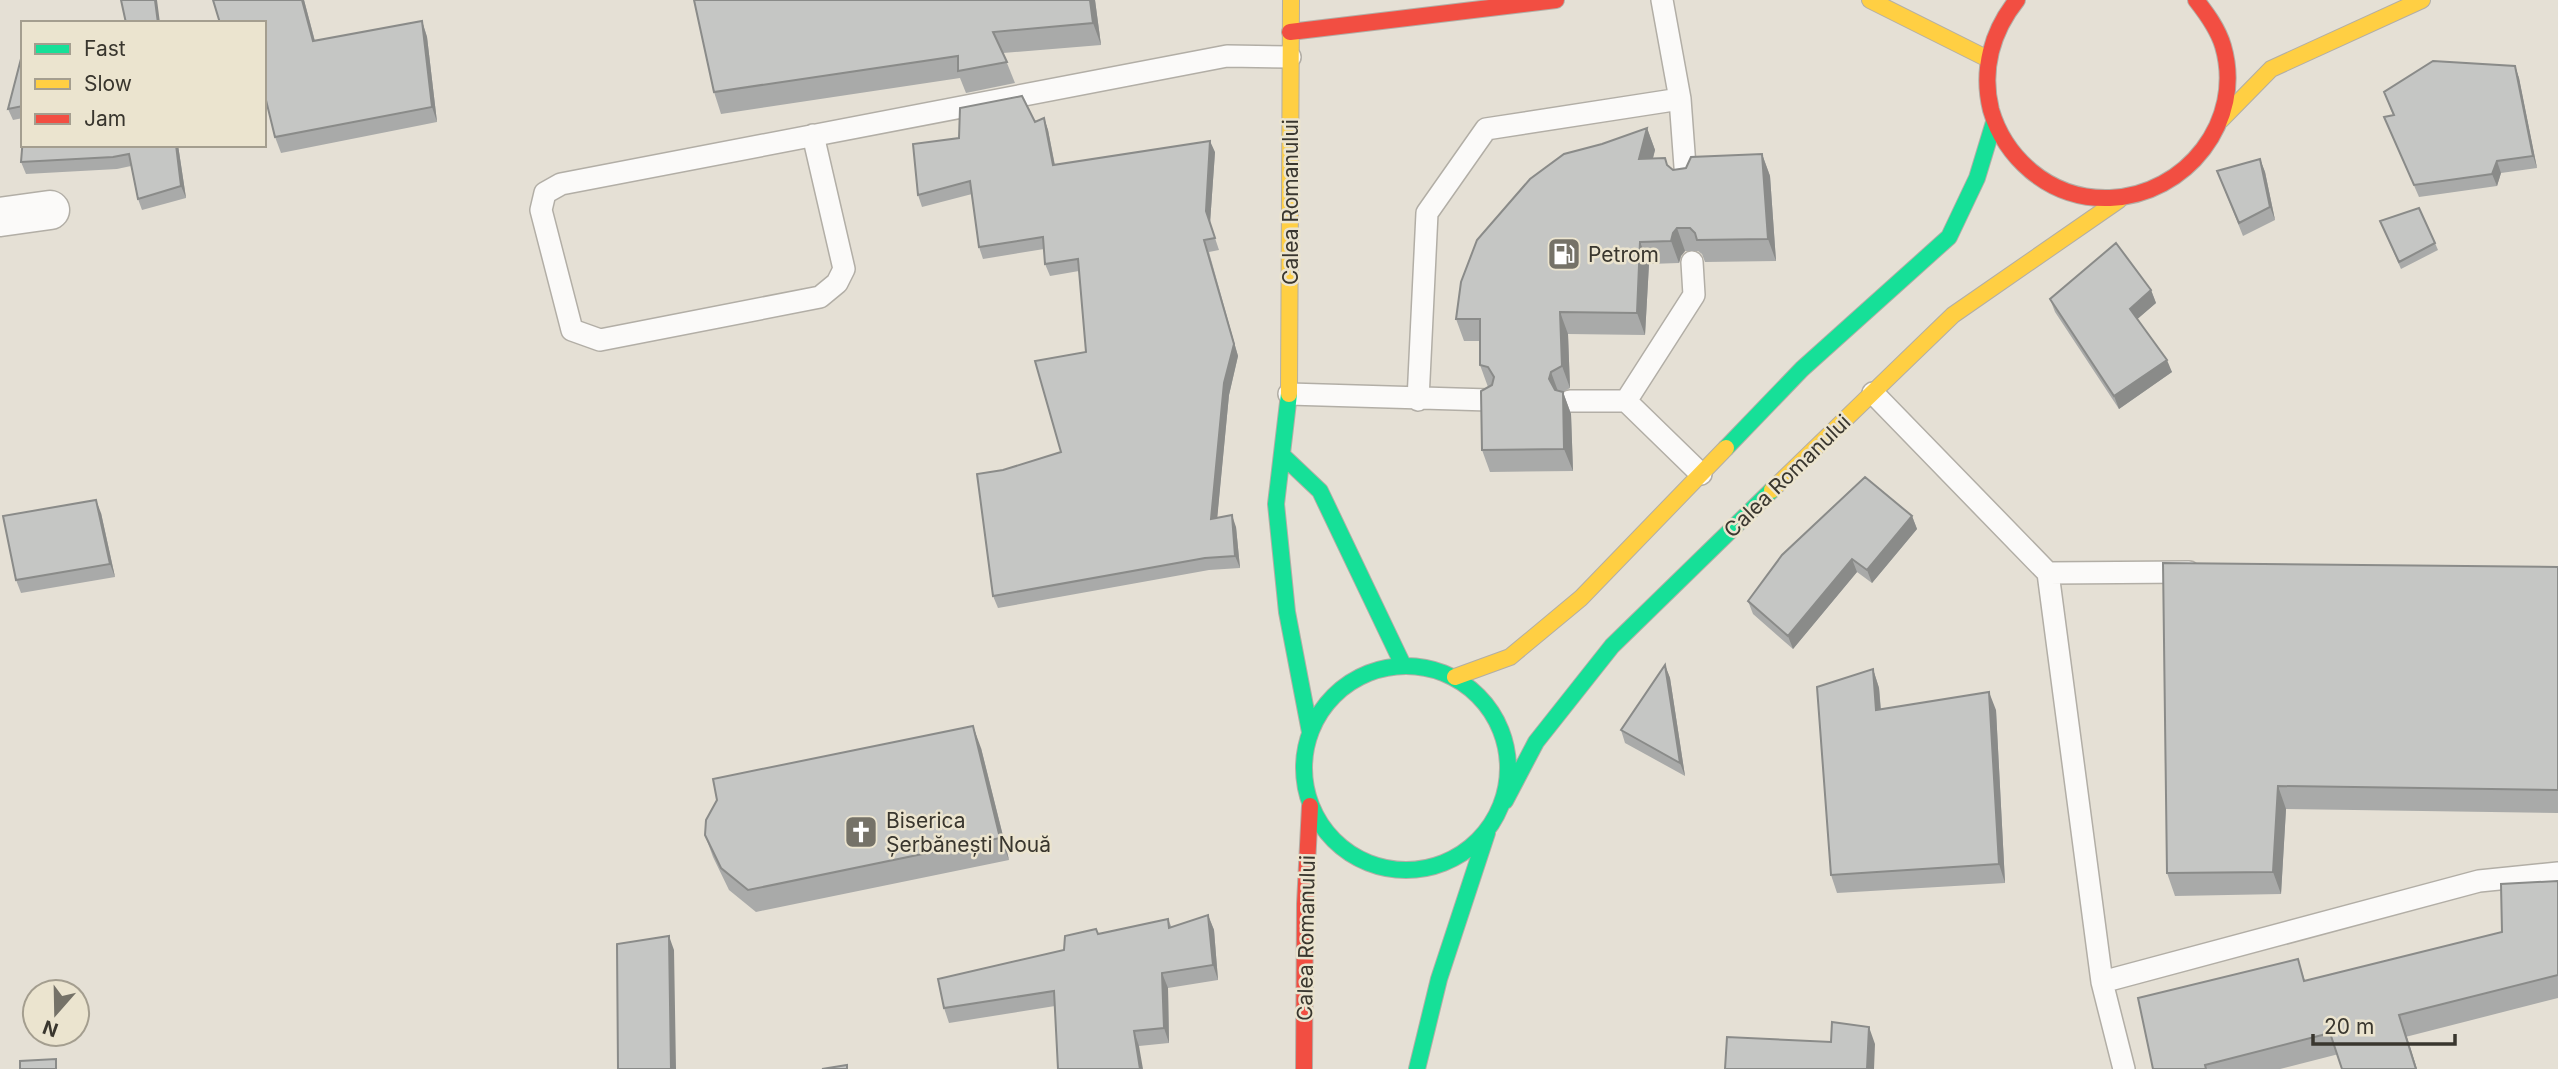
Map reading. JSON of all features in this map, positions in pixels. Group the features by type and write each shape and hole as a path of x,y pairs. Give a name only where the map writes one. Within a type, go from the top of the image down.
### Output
{"main road":[{"name":"Calea Romanului","path":"1291,0 1289,394 1276,504 1287,612 1310,732"},
{"path":"1290,32 1556,0"},
{"path":"1870,0 1988,59"},
{"path":"2017,0 1998,29 1988,59 1987,91 1994,122 2013,156 2043,181 2080,196 2119,200 2152,192 2182,174 2205,150 2221,120 2271,69 2422,0"},
{"path":"2196,0 2210,17 2224,50 2228,84 2221,120"},
{"path":"1455,677 1510,657 1581,598 1802,369 1949,237 1977,178 1994,122"},
{"name":"Calea Romanului","path":"1505,801 1536,742 1612,646 1953,315 2119,200"},
{"path":"1282,455 1320,491 1403,665"},
{"path":"1418,1069 1425,1026 1450,940 1487,832 1505,801 1509,766 1502,731 1483,700 1455,677 1430,668 1403,665 1373,671 1346,685 1324,705 1310,732 1304,756 1304,781 1310,806 1329,837 1357,860 1391,870 1427,869 1461,856 1487,832"},
{"name":"Calea Romanului","path":"1304,1069 1305,904 1310,806"}],"street":[{"path":"0,217 50,209"}],"lane":[{"path":"1662,0 1680,99 1686,180"},
{"path":"813,135 844,269 837,283 820,297 600,340 572,330 541,211 545,194 561,184 813,135 1227,56 1290,57"},
{"path":"1418,400 1427,213 1486,129 1680,99"},
{"path":"1626,401 1695,295 1692,262"},
{"path":"1872,393 2048,573 2102,982 2124,1069"},
{"path":"1289,394 1418,400 1489,400"},
{"path":"1570,401 1626,401 1701,474"},
{"path":"2048,573 2213,571"},
{"path":"2102,982 2479,881 2558,873"}],"building":[{"path":"121,0 155,0 158,21 126,21"},
{"path":"213,0 302,0 313,41 422,21 432,107 275,137 266,100 266,21 219,21"},
{"path":"694,0 1090,0 1093,23 993,32 1007,62 958,71 958,56 714,92"},
{"path":"21,59 21,106 8,109"},
{"path":"2433,61 2515,66 2533,156 2497,161 2492,174 2414,185 2384,117 2394,115 2384,92"},
{"path":"1022,96 1035,122 1044,118 1053,165 1210,141 1206,211 1215,238 1204,240 1234,344 1224,383 1211,519 1232,515 1235,556 1205,558 993,596 977,474 1003,470 1061,452 1035,361 1086,352 1078,259 1045,264 1043,237 979,247 970,181 918,195 913,144 959,138 960,108"},
{"path":"1647,128 1639,159 1665,158 1667,165 1673,170 1686,168 1691,157 1762,154 1768,239 1697,240 1690,228 1677,228 1671,241 1640,242 1637,313 1560,312 1562,366 1551,372 1549,379 1555,390 1563,392 1564,449 1482,450 1481,391 1492,385 1494,377 1488,367 1480,365 1480,319 1456,319 1461,282 1477,240 1530,179 1564,154"},
{"path":"22,147 176,147 181,186 138,199 129,154 21,162"},
{"path":"2260,159 2270,207 2239,223 2217,171"},
{"path":"2419,208 2435,243 2399,262 2380,221"},
{"path":"2116,243 2151,290 2130,309 2167,360 2114,396 2050,299"},
{"path":"1865,477 1912,516 1867,570 1852,559 1788,636 1748,601 1782,555"},
{"path":"96,500 110,564 16,580 3,516"},
{"path":"2163,563 2558,567 2558,790 2278,786 2273,872 2167,873"},
{"path":"1665,665 1680,763 1621,730"},
{"path":"1873,669 1876,710 1989,692 1999,864 1831,875 1817,687"},
{"name":"Biserica Șerbănești Nouă","path":"973,726 1000,838 748,890 721,868 705,835 706,820 717,800 713,779"},
{"path":"2558,881 2558,975 2399,1015 2416,1069 2342,1069 2330,1033 2205,1065 2206,1069 2153,1069 2138,998 2298,959 2304,981 2502,932 2501,884"},
{"path":"1208,915 1213,965 1162,973 1164,1028 1134,1031 1140,1069 1058,1069 1054,991 944,1008 938,979 1064,950 1065,936 1096,929 1098,934 1168,919 1169,928"},
{"path":"669,936 671,1069 618,1069 617,944"},
{"path":"1832,1022 1869,1027 1867,1069 1725,1069 1727,1037 1831,1042"},
{"path":"56,1059 56,1069 20,1069 20,1061"},
{"path":"847,1065 847,1069 822,1069"}],"traffic: fast":[{"path":"1726,448 1802,369 1949,237 1977,178 1994,122"},
{"path":"1289,394 1276,504 1287,612 1310,732"},
{"path":"1282,455 1320,491 1403,665"},
{"path":"1505,801 1536,742 1612,646 1772,490"},
{"path":"1406,666 1445,673 1478,696 1501,729 1508,768 1501,807 1478,840 1445,863 1406,870 1367,863 1334,840 1311,807 1304,768 1311,729 1334,696 1367,673 1406,666"},
{"path":"1417,1069 1439,979 1487,833"}],"traffic: slow":[{"path":"1289,394 1291,0"},
{"path":"1870,0 1988,59"},
{"path":"2221,120 2271,69 2422,0"},
{"path":"1772,490 1953,315 2119,200"},
{"path":"1455,677 1510,657 1581,598 1726,448"}],"traffic: jam":[{"path":"1290,32 1556,0"},
{"path":"2017,0 1995,38 1988,66 1988,95 1998,127 2018,158 2040,178 2068,192 2110,198 2138,194 2163,184 2185,168 2203,149 2217,126 2225,101 2228,74 2223,46 2208,16 2196,0"},
{"path":"1304,1069 1305,904 1310,806"}],"place":[{"name":"Petrom","path":"1564,254"},
{"name":"Biserica Șerbănești Nouă","path":"861,832"}]}
